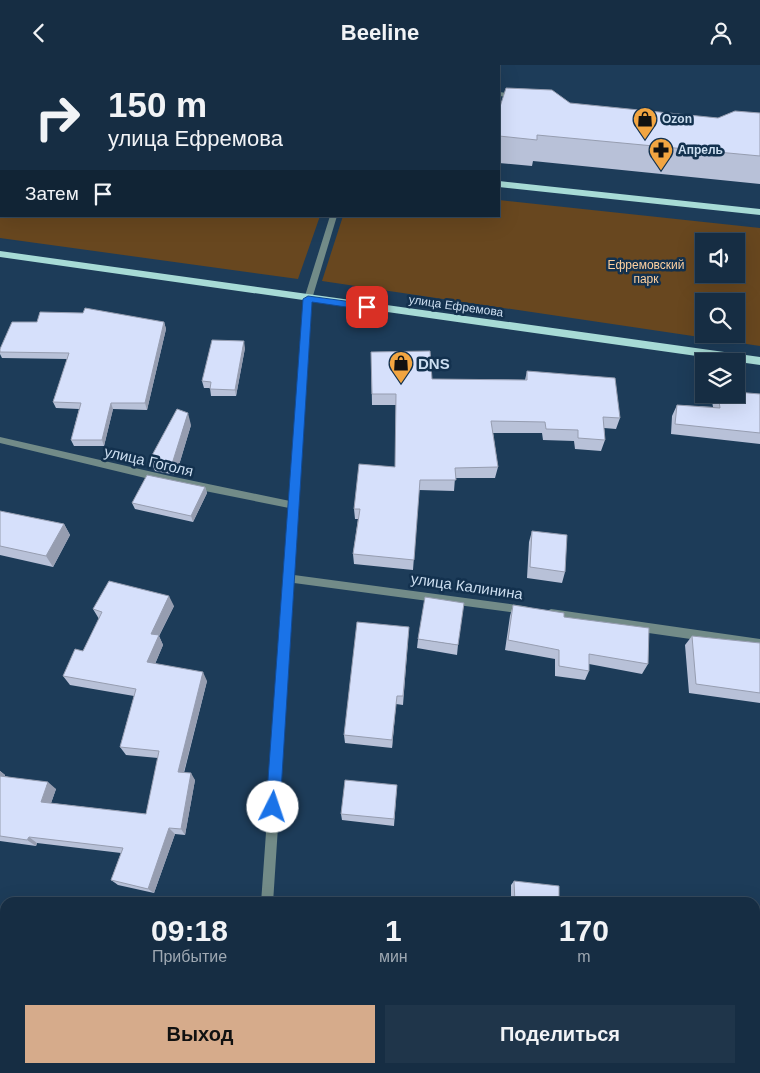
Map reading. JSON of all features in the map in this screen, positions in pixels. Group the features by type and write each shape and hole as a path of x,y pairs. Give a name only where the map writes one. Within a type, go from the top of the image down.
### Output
{"main road":[{"path":"500,184 760,212"},
{"name":"улица Ефремова","path":"0,254 308,299 760,361"}],"street":[{"path":"500,94 526,97"},
{"path":"267,897 308,299 334,217"},
{"name":"улица Гоголя","path":"0,440 170,480 293,505"},
{"name":"улица Калинина","path":"288,578 760,644"}],"green space":[{"name":"Ефремовский парк","path":"500,200 760,228 760,346 740,343 745,343 745,293 695,293 695,336 322,281 343,217 500,217"},
{"path":"0,217 320,217 298,279 0,238"}],"building":[{"path":"506,88 552,90 570,103 718,118 735,111 760,113 760,156 537,135 537,140 500,136 500,107"},
{"path":"85,308 164,322 145,403 111,403 102,440 71,440 81,403 53,402 69,353 0,352 12,322 37,322 40,312 83,313"},
{"path":"212,340 244,341 235,390 210,389 211,382 202,381"},
{"path":"430,351 432,379 527,380 527,371 615,378 620,418 603,417 605,440 578,438 578,430 546,429 545,422 491,421 498,467 455,468 456,480 420,480 414,560 353,554 360,509 354,509 359,464 395,467 396,394 372,394 371,352"},
{"path":"745,393 760,394 760,433 675,424 677,405 720,408 719,403 745,403"},
{"path":"177,409 188,413 172,464 150,459"},
{"path":"147,475 205,487 191,516 132,503"},
{"path":"0,511 64,524 46,556 0,546"},
{"path":"532,531 567,535 565,572 530,567"},
{"path":"109,581 169,596 151,634 159,635 147,662 203,672 178,772 191,773 181,829 169,828 148,889 111,880 123,848 29,837 27,840 0,836 0,776 48,782 41,802 146,814 159,751 120,747 136,689 63,676 75,649 83,651 102,612 93,609"},
{"path":"425,597 464,603 458,645 418,639"},
{"path":"513,605 564,613 564,617 649,628 648,664 589,654 589,671 559,666 559,650 508,640"},
{"path":"357,622 409,627 403,696 397,696 392,740 344,735"},
{"path":"692,636 760,643 760,693 696,684"},
{"path":"345,780 397,785 394,819 341,814"},
{"path":"514,881 559,886 559,897 515,897"}],"place":[{"name":"Ozon","path":"645,140"},
{"name":"Апрель","path":"661,171"},
{"name":"DNS","path":"401,384"}],"route":[{"path":"273,807 308,299 367,307"}]}
